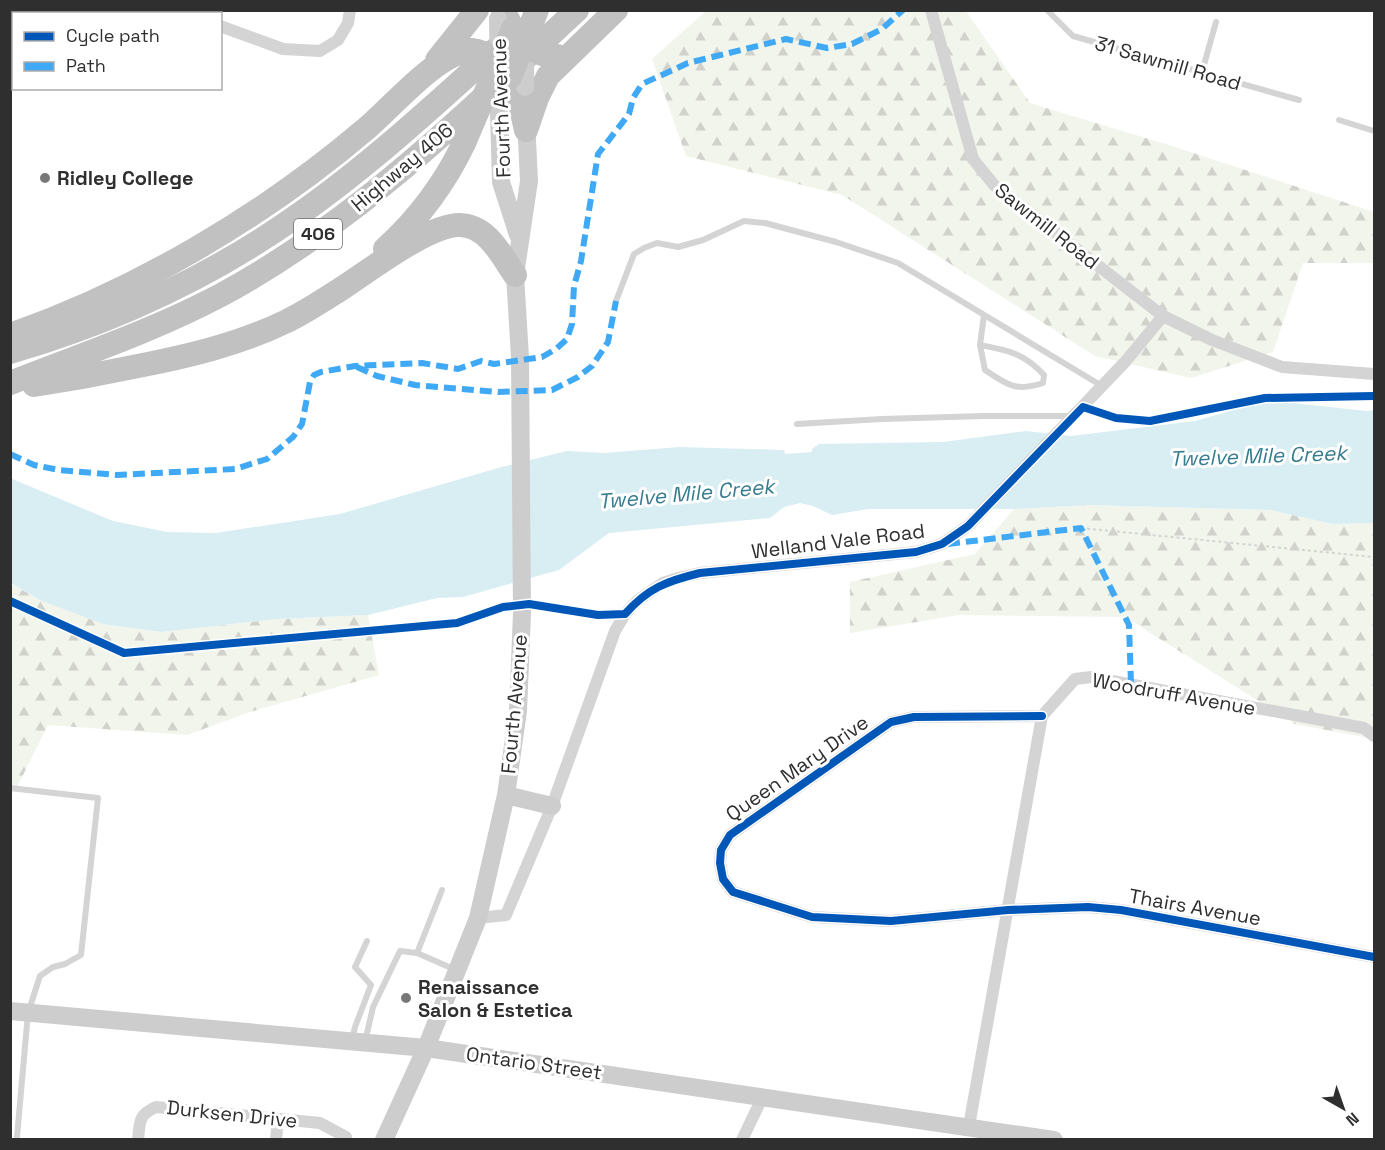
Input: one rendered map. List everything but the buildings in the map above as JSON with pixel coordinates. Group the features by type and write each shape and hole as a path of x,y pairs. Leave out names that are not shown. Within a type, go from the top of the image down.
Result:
{"highway":[{"path":"420,79 464,29 537,10"},
{"name":"Highway 406","path":"10,352 78,330 158,297 265,237 321,199 392,142 537,10"},
{"name":"Highway 406","path":"10,383 139,334 179,316 230,290 298,248 404,168 577,10"},
{"path":"526,130 537,98 548,76 616,10"},
{"path":"507,18 539,53 557,56 578,45"},
{"path":"507,18 513,80 526,130"},
{"path":"10,335 117,291 158,270 220,233 324,162 420,79 454,54 471,50 484,53 513,80"},
{"path":"499,113 502,98 513,80"},
{"path":"336,292 390,244 416,217 452,168 464,143 513,80"},
{"path":"10,388 65,381 190,356 212,349 285,322 418,240 434,231 457,225 478,230 489,238 515,275"}],"main road":[{"name":"Fourth Avenue","path":"507,18 513,80"},
{"name":"Fourth Avenue","path":"499,113 501,182 519,240"},
{"name":"Fourth Avenue","path":"384,1140 426,1048 478,918 506,795 518,711 522,612 520,357 515,275 529,181 526,130"},
{"path":"506,795 552,806"},
{"name":"Ontario Street","path":"20,1012 426,1048 1054,1140"}],"street":[{"name":"Sawmill Road","path":"931,10 973,159 994,185 1163,316"},
{"path":"222,27 283,49 320,51 338,40 348,23 350,13"},
{"name":"Welland Vale Road","path":"478,918 506,915 552,806 615,631 625,614 637,601 663,583 700,573 916,552 942,544 968,526 1103,386 1150,334 1163,316"},
{"path":"1163,316 1212,340 1282,367 1374,374"},
{"name":"Woodruff Avenue","path":"1042,716 1075,679 1091,676 1364,728 1374,736"},
{"path":"969,1126 1042,716"},
{"name":"Queen Mary Drive","path":"1008,910 891,921 812,917 733,892 723,879 720,863 721,850 730,835 891,722 914,717 1042,716"},
{"name":"Thairs Avenue","path":"1008,910 1088,907 1121,910 1374,957"},
{"path":"742,1140 763,1096"},
{"name":"Durksen Drive","path":"138,1140 140,1119 146,1112 156,1107 320,1123 346,1137"},
{"path":"276,1140 278,1119"}],"lane":[{"name":"31 Sawmill Road","path":"1047,10 1073,36 1299,100"},
{"path":"1202,72 1216,22"},
{"path":"1339,120 1374,131"},
{"path":"616,301 634,254 657,243 678,247 703,240 744,220 765,223 836,242 898,263 1103,386"},
{"path":"980,345 1010,350 1044,375 1043,383 1031,387 1007,385 986,370 980,345 984,315"},
{"path":"796,424 882,419 1075,415"},
{"path":"10,788 98,798 81,955 53,967 40,976 20,1012 17,1137"},
{"path":"417,953 442,890"},
{"path":"358,1042 355,1027 371,985 355,967 368,941"},
{"path":"358,1042 400,951 417,953 457,970"}],"path":[{"path":"1075,415 1150,421 1265,399 1374,396"},
{"path":"1081,528 1374,557"}],"green space":[{"path":"706,11 966,11 1030,103 1169,145 1374,212 1374,263 1303,263 1273,352 1191,378 1095,356 842,195 686,156 652,59"},
{"path":"1088,505 1270,510 1333,524 1374,523 1374,739 1295,724 1125,617 959,615 850,633 850,582 975,554 1014,509"},
{"path":"10,583 42,601 103,624 161,632 277,619 368,615 379,675 250,712 187,735 48,725 16,789 10,786"}],"water":[{"name":"Twelve Mile Creek","path":"1274,401 1374,410 1374,523 1333,524 1270,510 1088,505 1014,509 868,509 832,515 800,503 784,507 770,518 609,533 559,570 463,597 437,598 368,615 277,619 161,632 103,624 42,601 11,583 10,478 113,521 167,532 216,533 340,514 498,468 567,451 604,453 680,447 784,450 785,454 812,452 812,449 819,444 943,442 1026,431 1071,436 1195,421"}],"marked path":[{"path":"10,454 34,465 59,470 117,475 235,469 267,459 293,437 302,424 310,382 314,375 321,372 355,366 422,363 458,369 481,361 494,364 542,357 567,339 572,324 574,286 581,261 598,154 629,114 633,98 642,84 688,63 786,39 827,48 852,44 882,29 903,10"},
{"path":"357,367 377,376 415,385 498,392 552,390 578,377 592,366 608,342 616,301"},
{"path":"948,544 1081,528 1129,625 1131,684"}],"cycle path":[{"path":"10,601 124,653 457,623 503,607 529,604 598,615 625,614 633,605 659,587 700,573 916,552 942,544 968,526 1083,407 1116,418 1150,421 1265,398 1374,396"},
{"path":"1042,716 914,717 891,722 730,835 721,850 720,863 723,879 733,892 812,917 891,921 1008,910 1088,907 1121,910 1374,957"}],"place":[{"name":"Ridley College","path":"45,178"},
{"name":"Renaissance Salon & Estetica","path":"406,998"}]}
